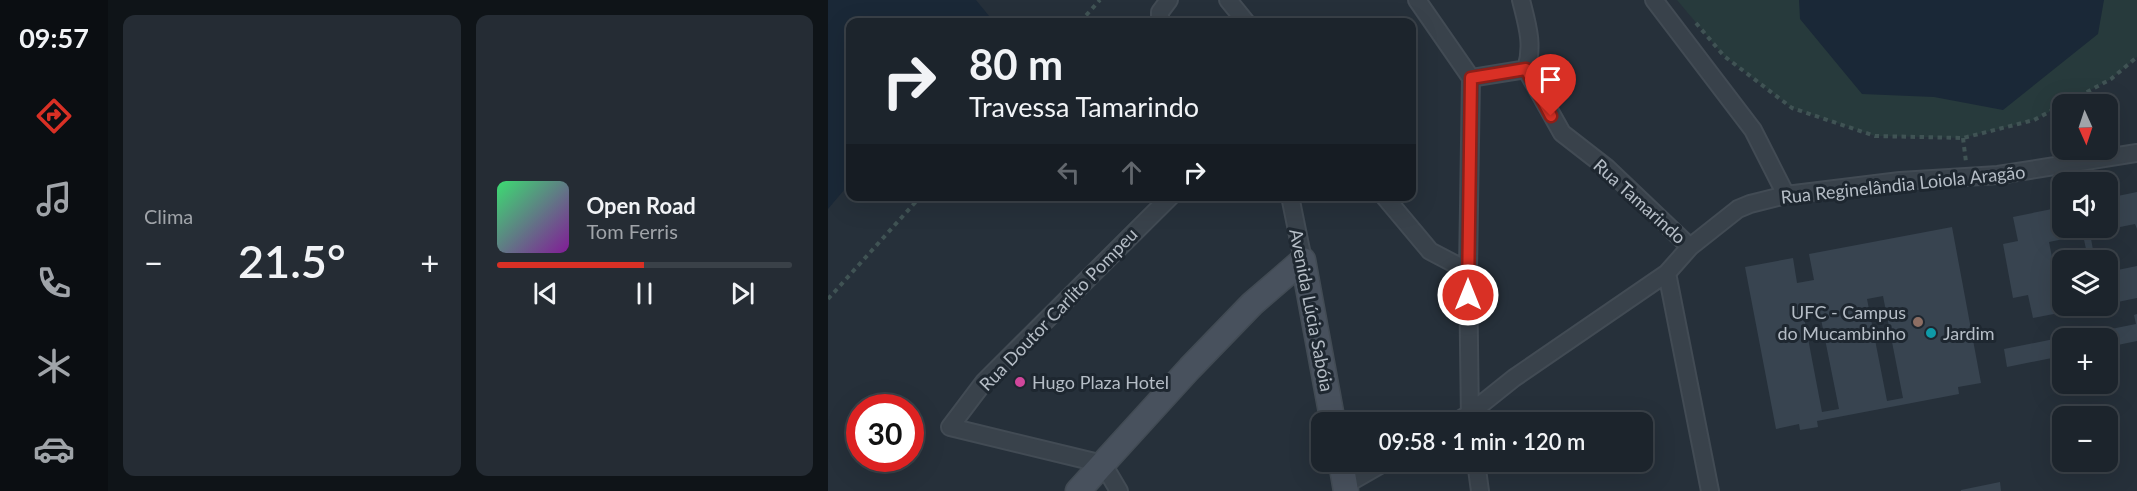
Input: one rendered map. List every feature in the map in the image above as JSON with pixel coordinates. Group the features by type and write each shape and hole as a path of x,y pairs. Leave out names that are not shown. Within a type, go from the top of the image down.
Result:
{"street":[{"path":"1160,18 1160,12 1169,0"},
{"path":"1228,0 1243,18"},
{"path":"1417,0 1471,78 1468,271 1470,412"},
{"path":"1471,78 1526,69 1530,37 1521,0"},
{"path":"1654,0 1753,130 1786,195"},
{"name":"Rua Tamarindo","path":"1526,69 1562,133 1607,168 1690,247"},
{"name":"Rua Reginelândia Loiola Aragão","path":"1478,412 1514,378 1667,273 1690,247 1738,209 1786,195 1900,181 1998,175 2137,153"},
{"name":"Rua Doutor Carlito Pompeu","path":"1103,464 950,427 984,382 1167,201"},
{"name":"Avenida Lúcia Sabóia","path":"1291,201 1331,412"},
{"path":"1388,201 1430,251 1468,271"},
{"path":"1078,491 1252,304 1303,261"},
{"path":"1667,273 1710,491"},
{"path":"1103,464 1119,491"},
{"path":"1344,479 1361,472"},
{"path":"1477,472 1480,491"}],"path":[{"path":"1084,18 1100,0"},
{"path":"1690,16 1724,56 1792,108 1875,136 1963,138 2034,120 2052,111"},
{"path":"2084,94 2111,80 2137,57"},
{"path":"828,299 916,201"}],"shaded area":[{"path":"1677,0 2137,0 2137,57 2111,79 2083,94 2052,94 2052,110 2034,120 1963,138 1875,136 1792,108 1724,56"}],"water":[{"path":"828,0 976,0 991,18 846,18 846,188 828,209"},
{"path":"1799,0 2104,0 2098,34 2003,110 1934,97 1862,94 1800,19"}],"building":[{"path":"2137,192 2137,229 2135,224 2118,227 2118,196"},
{"path":"2052,209 2052,238 2068,238 2049,242 2052,257 2052,314 2033,318 2028,295 2013,298 2003,244 2018,241 2013,217"},
{"name":"Jardim","path":"1952,227 1981,383 1958,387 1959,394 1817,421 1818,427 1800,430 1799,424 1776,429 1745,267 1793,258 1797,283 1814,280 1809,254","holes":["1883,296 1903,398 1887,401 1867,299","1819,309 1839,409 1822,412 1803,312"]},
{"path":"2084,238 2091,238 2093,250 2081,250 2086,249"},
{"path":"2137,266 2137,298 2118,302 2118,270"},
{"path":"2137,314 2137,341 2118,345 2118,328 2116,328 2136,324 2134,315"},
{"path":"2052,339 2052,358 2007,367 2004,349"},
{"path":"2000,482 2001,491 1961,491 1961,490"}],"place":[{"name":"UFC - Campus do Mucambinho","path":"1918,322"},
{"name":"Jardim","path":"1931,333"},
{"name":"Hugo Plaza Hotel","path":"1020,382"}],"route":[{"path":"1468,295 1471,78 1526,69 1551,116"}]}
